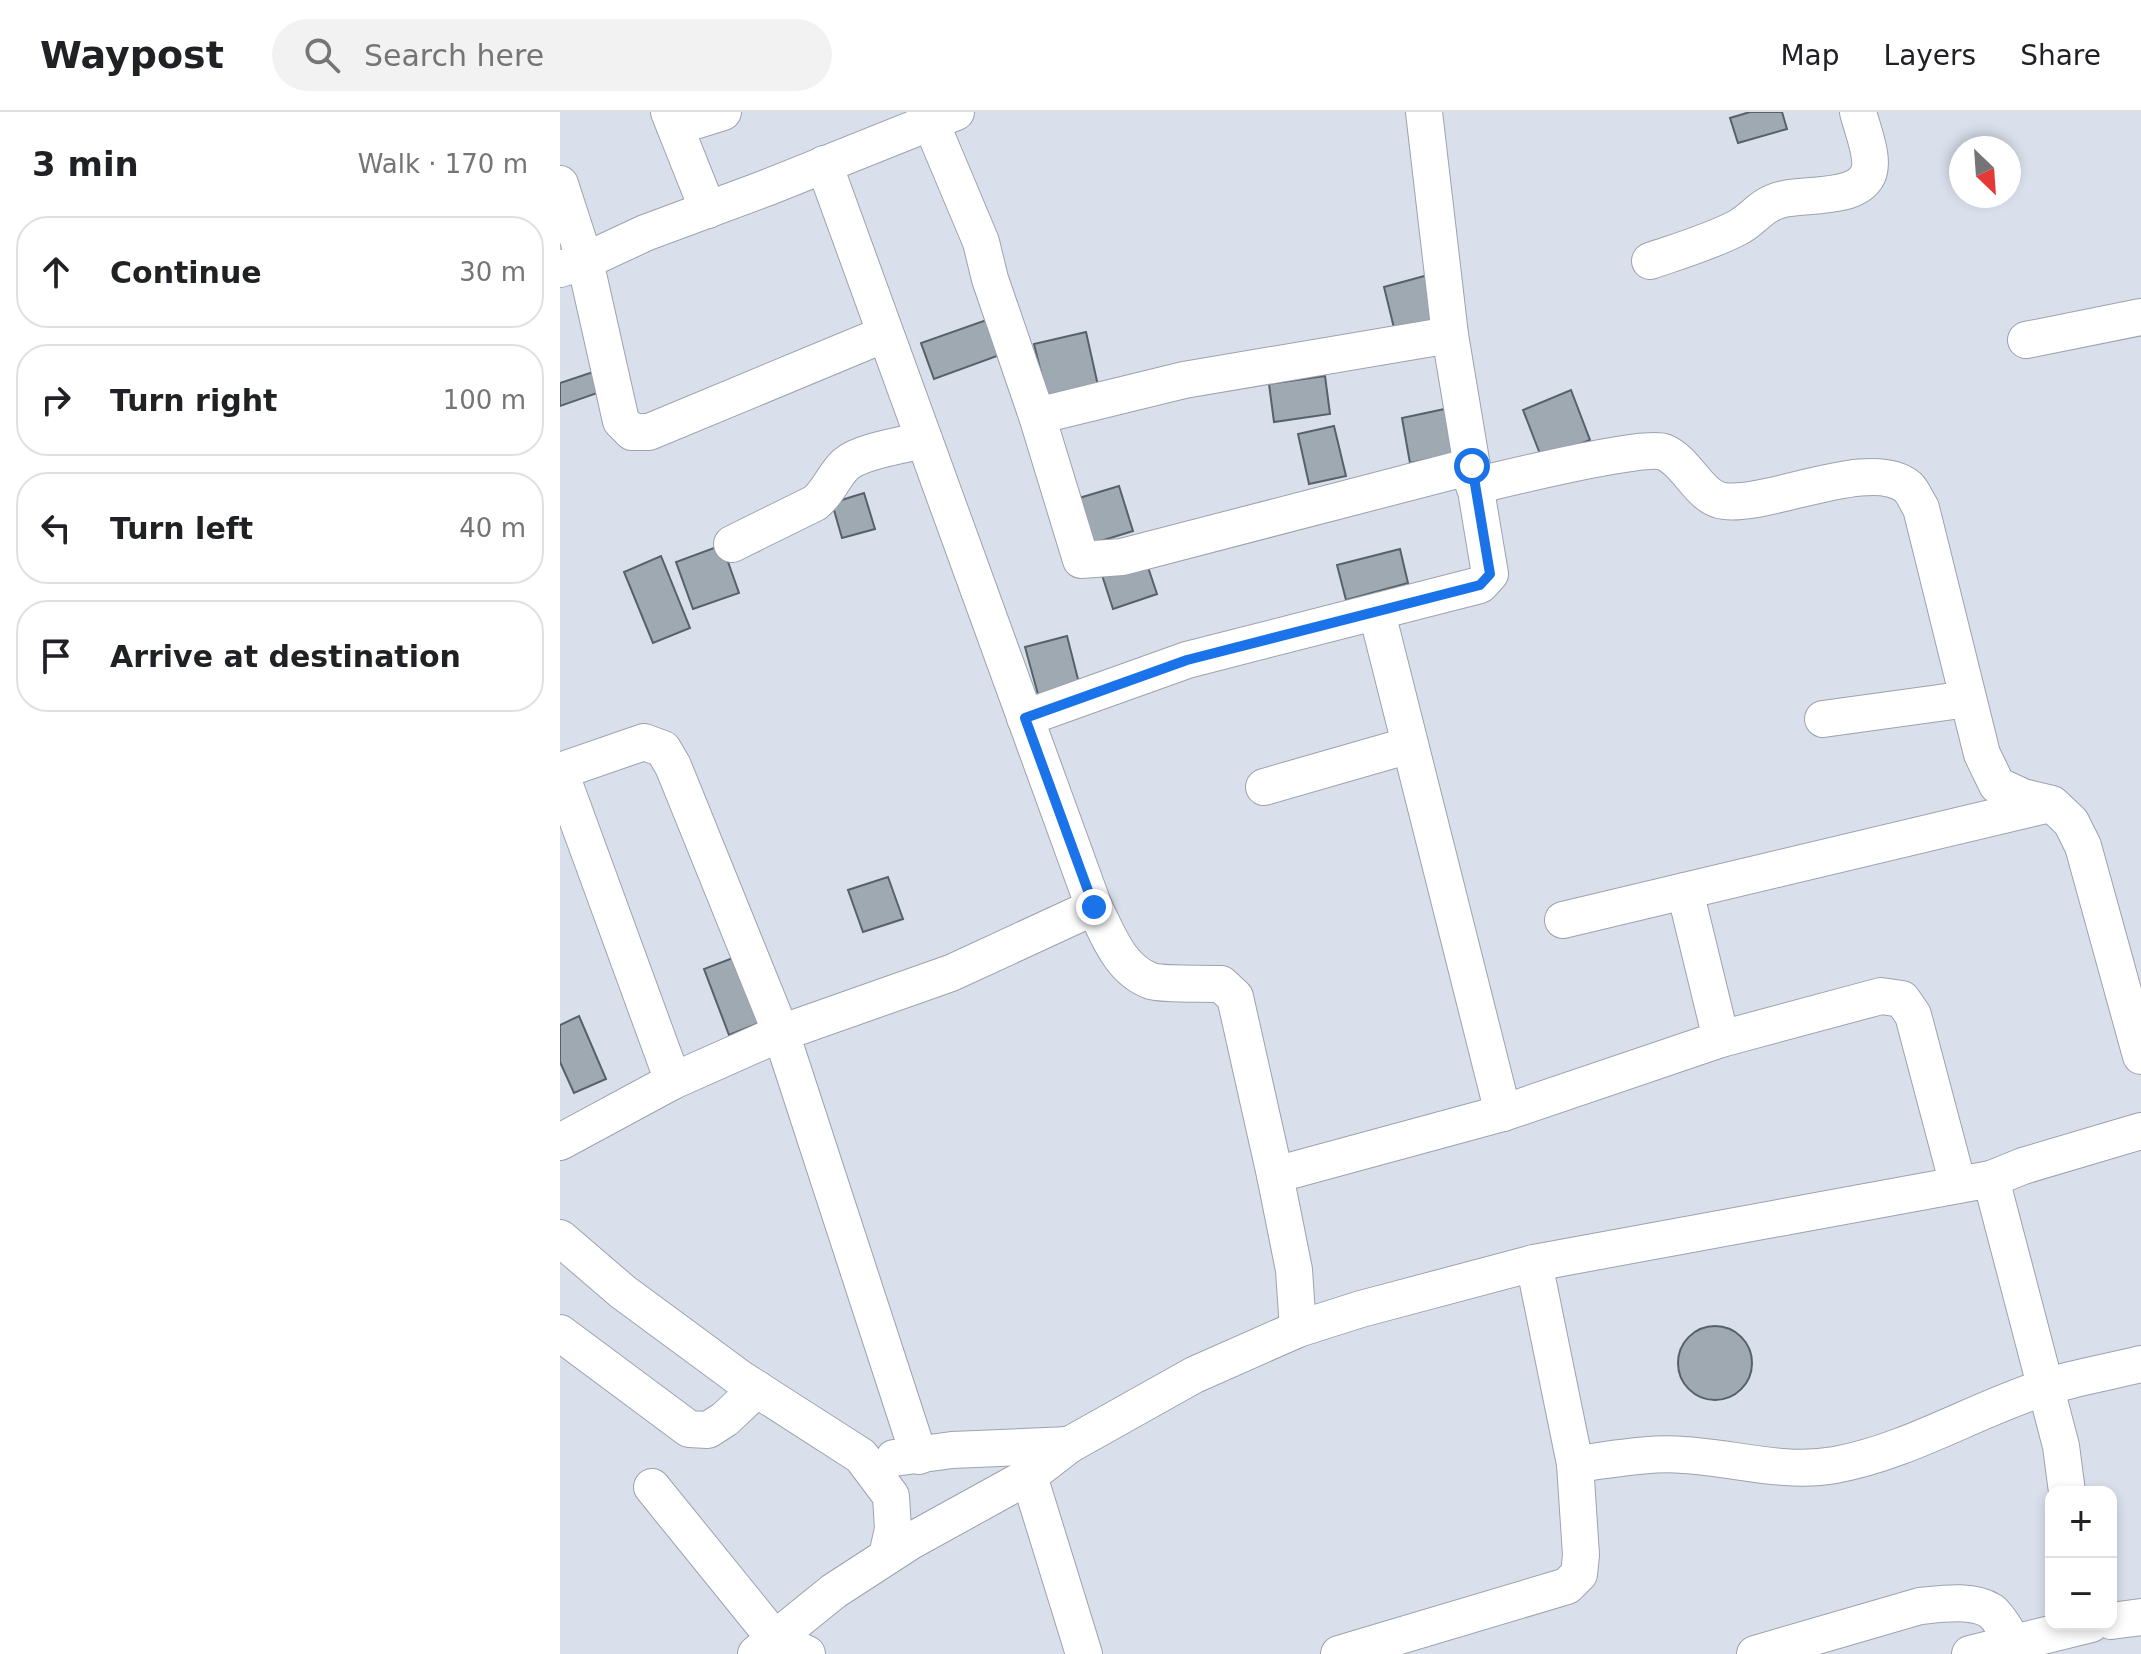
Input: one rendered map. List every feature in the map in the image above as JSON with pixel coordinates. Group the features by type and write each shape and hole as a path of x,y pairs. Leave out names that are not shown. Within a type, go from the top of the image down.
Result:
{"street":[{"path":"708,210 672,119 723,112"},
{"path":"1025,718 1187,660 1480,585 1490,574 1450,335 1424,112"},
{"path":"1650,261 1742,226 1759,209 1782,199 1850,191 1867,178 1871,163 1858,112"},
{"path":"573,265 645,233 944,117 990,279 1037,416 1081,560 1122,557 1473,476 1660,450 1679,460 1703,490 1722,501 1745,500 1860,478 1891,479 1909,488 1921,508 1982,754 1997,785 2023,797 2052,804 2071,822 2083,846 2141,1056"},
{"path":"824,164 1094,907 1129,969 1153,982 1221,984 1235,997 1294,1270 1298,1329"},
{"path":"560,184 573,265 621,421 632,432 649,432 885,334"},
{"path":"2026,340 2141,317"},
{"path":"1037,416 1184,380 1450,335"},
{"path":"732,544 815,503 825,495 839,471 849,461 924,440"},
{"path":"1377,613 1503,1113"},
{"path":"1823,719 1968,699"},
{"path":"673,1081 573,845 560,772 644,742 663,749 673,766 781,1033 919,1456"},
{"path":"1264,787 1410,745"},
{"path":"1563,920 2052,804"},
{"path":"1685,891 1721,1039"},
{"path":"560,1142 673,1081 781,1033 951,973 1094,907"},
{"path":"1275,1175 1503,1113 1721,1039 1881,996 1902,999 1913,1015 2046,1387 2061,1446 2066,1486"},
{"path":"652,1487 779,1649 834,1591 887,1556 1029,1476 1069,1445 1194,1375 1298,1329 1534,1263 1974,1182 2141,1131"},
{"path":"560,1238 623,1292 757,1389 861,1456 891,1496 893,1529 887,1556"},
{"path":"1339,1654 1567,1586 1579,1574 1581,1555 1575,1464 1534,1263"},
{"path":"560,1333 689,1429 708,1430 725,1419 757,1389"},
{"path":"1575,1464 1646,1455 1683,1454 1796,1469 1834,1465 1914,1442 2046,1387 2141,1364"},
{"path":"861,1456 894,1458 952,1450 1069,1445"},
{"path":"1029,1476 1084,1654"},
{"path":"1755,1654 1920,1606 1948,1603 1970,1605 1991,1612 2014,1643"},
{"path":"2117,1620 2141,1617"},
{"path":"1970,1654 2062,1630"},
{"path":"2084,1630 2086,1654"}],"building":[{"path":"1750,112 1782,112 1787,129 1738,143 1730,118"},
{"path":"1428,275 1440,321 1395,332 1384,287"},
{"path":"995,317 1008,352 934,379 921,343"},
{"path":"1086,332 1099,390 1048,401 1034,344"},
{"path":"599,370 606,390 560,406 560,383"},
{"path":"1325,376 1330,414 1274,422 1269,384"},
{"path":"1571,390 1590,440 1542,459 1523,410"},
{"path":"1454,407 1463,452 1410,463 1402,418"},
{"path":"1334,426 1346,476 1309,484 1298,434"},
{"path":"1119,486 1133,531 1091,544 1076,499"},
{"path":"864,493 875,529 842,538 832,503"},
{"path":"722,545 739,593 693,609 676,562"},
{"path":"1400,549 1408,583 1346,600 1337,565"},
{"path":"661,556 690,628 653,643 624,572"},
{"path":"1145,558 1157,594 1113,609 1101,572"},
{"path":"1067,636 1080,687 1039,698 1025,647"},
{"path":"888,877 903,919 863,932 848,890"},
{"path":"743,954 767,1020 729,1035 704,969"},
{"path":"579,1016 606,1079 574,1093 560,1062 560,1025"},
{"path":"1708,1326 1722,1326 1736,1332 1746,1342 1752,1363 1750,1377 1736,1394 1722,1400 1708,1400 1694,1394 1684,1384 1678,1370 1678,1356 1684,1342 1694,1332"}],"route":[{"path":"1094,907 1025,718 1187,660 1480,585 1490,574 1472,466"}]}
